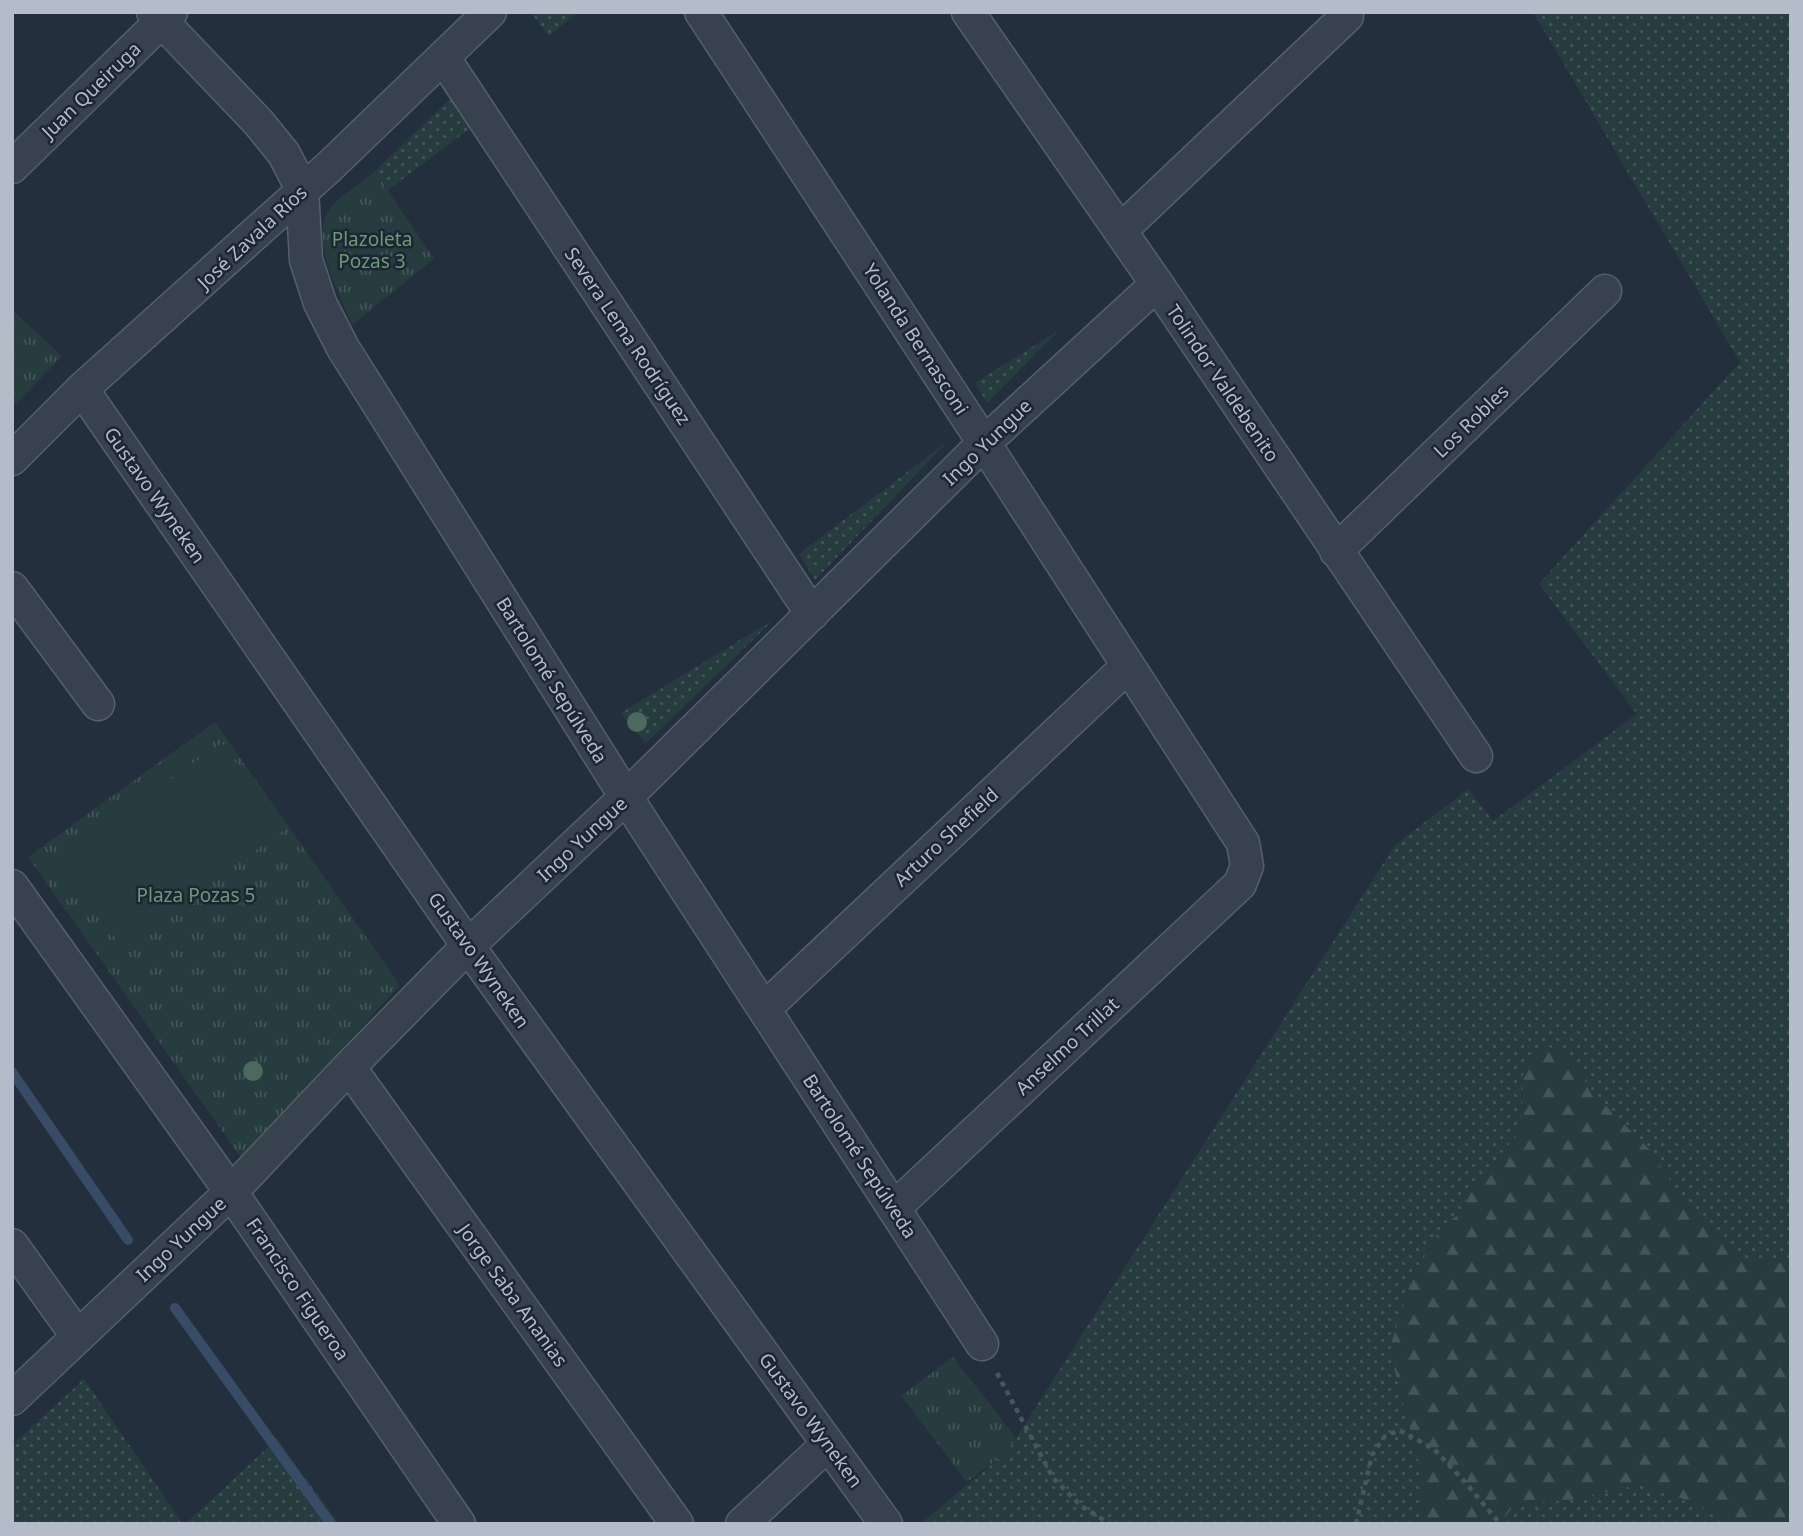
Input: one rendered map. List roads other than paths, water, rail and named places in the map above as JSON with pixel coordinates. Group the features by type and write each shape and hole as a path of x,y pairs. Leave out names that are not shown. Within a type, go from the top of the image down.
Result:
{"street":[{"name":"José Zavala Ríos","path":"12,459 82,389 249,242 490,12"},
{"name":"Yolanda Bernasconi","path":"701,12 1243,844 1247,866 1240,884"},
{"name":"Tolindor Valdebenito","path":"968,12 1157,284 1476,756"},
{"name":"Juan Queiruga","path":"12,167 162,15"},
{"name":"Bartolomé Sepúlveda","path":"162,15 284,154 302,189 306,261 320,303 343,348 626,797 982,1344"},
{"path":"1120,231 1347,16"},
{"name":"Severa Lema Rodríguez","path":"443,57 812,614"},
{"name":"Ingo Yungue","path":"12,1399 231,1192 468,946 626,797 984,443 1157,284"},
{"name":"Los Robles","path":"1336,551 1605,291"},
{"name":"Gustavo Wyneken","path":"82,389 468,946 886,1524"},
{"path":"12,588 98,704"},
{"name":"Arturo Shefield","path":"764,1009 1128,666"},
{"name":"Anselmo Trillat","path":"894,1208 1240,884"},
{"name":"Francisco Figueroa","path":"12,886 231,1192 459,1524"},
{"name":"Jorge Saba Ananias","path":"349,1067 677,1524"},
{"path":"12,1245 78,1336"},
{"path":"741,1524 828,1444"}],"waterway":[{"path":"12,1072 128,1240"},
{"path":"175,1308 331,1524"}],"park label":[{"name":"Plazoleta Pozas 3","path":"372,250"},
{"name":"Plaza Pozas 5","path":"196,895"}]}
